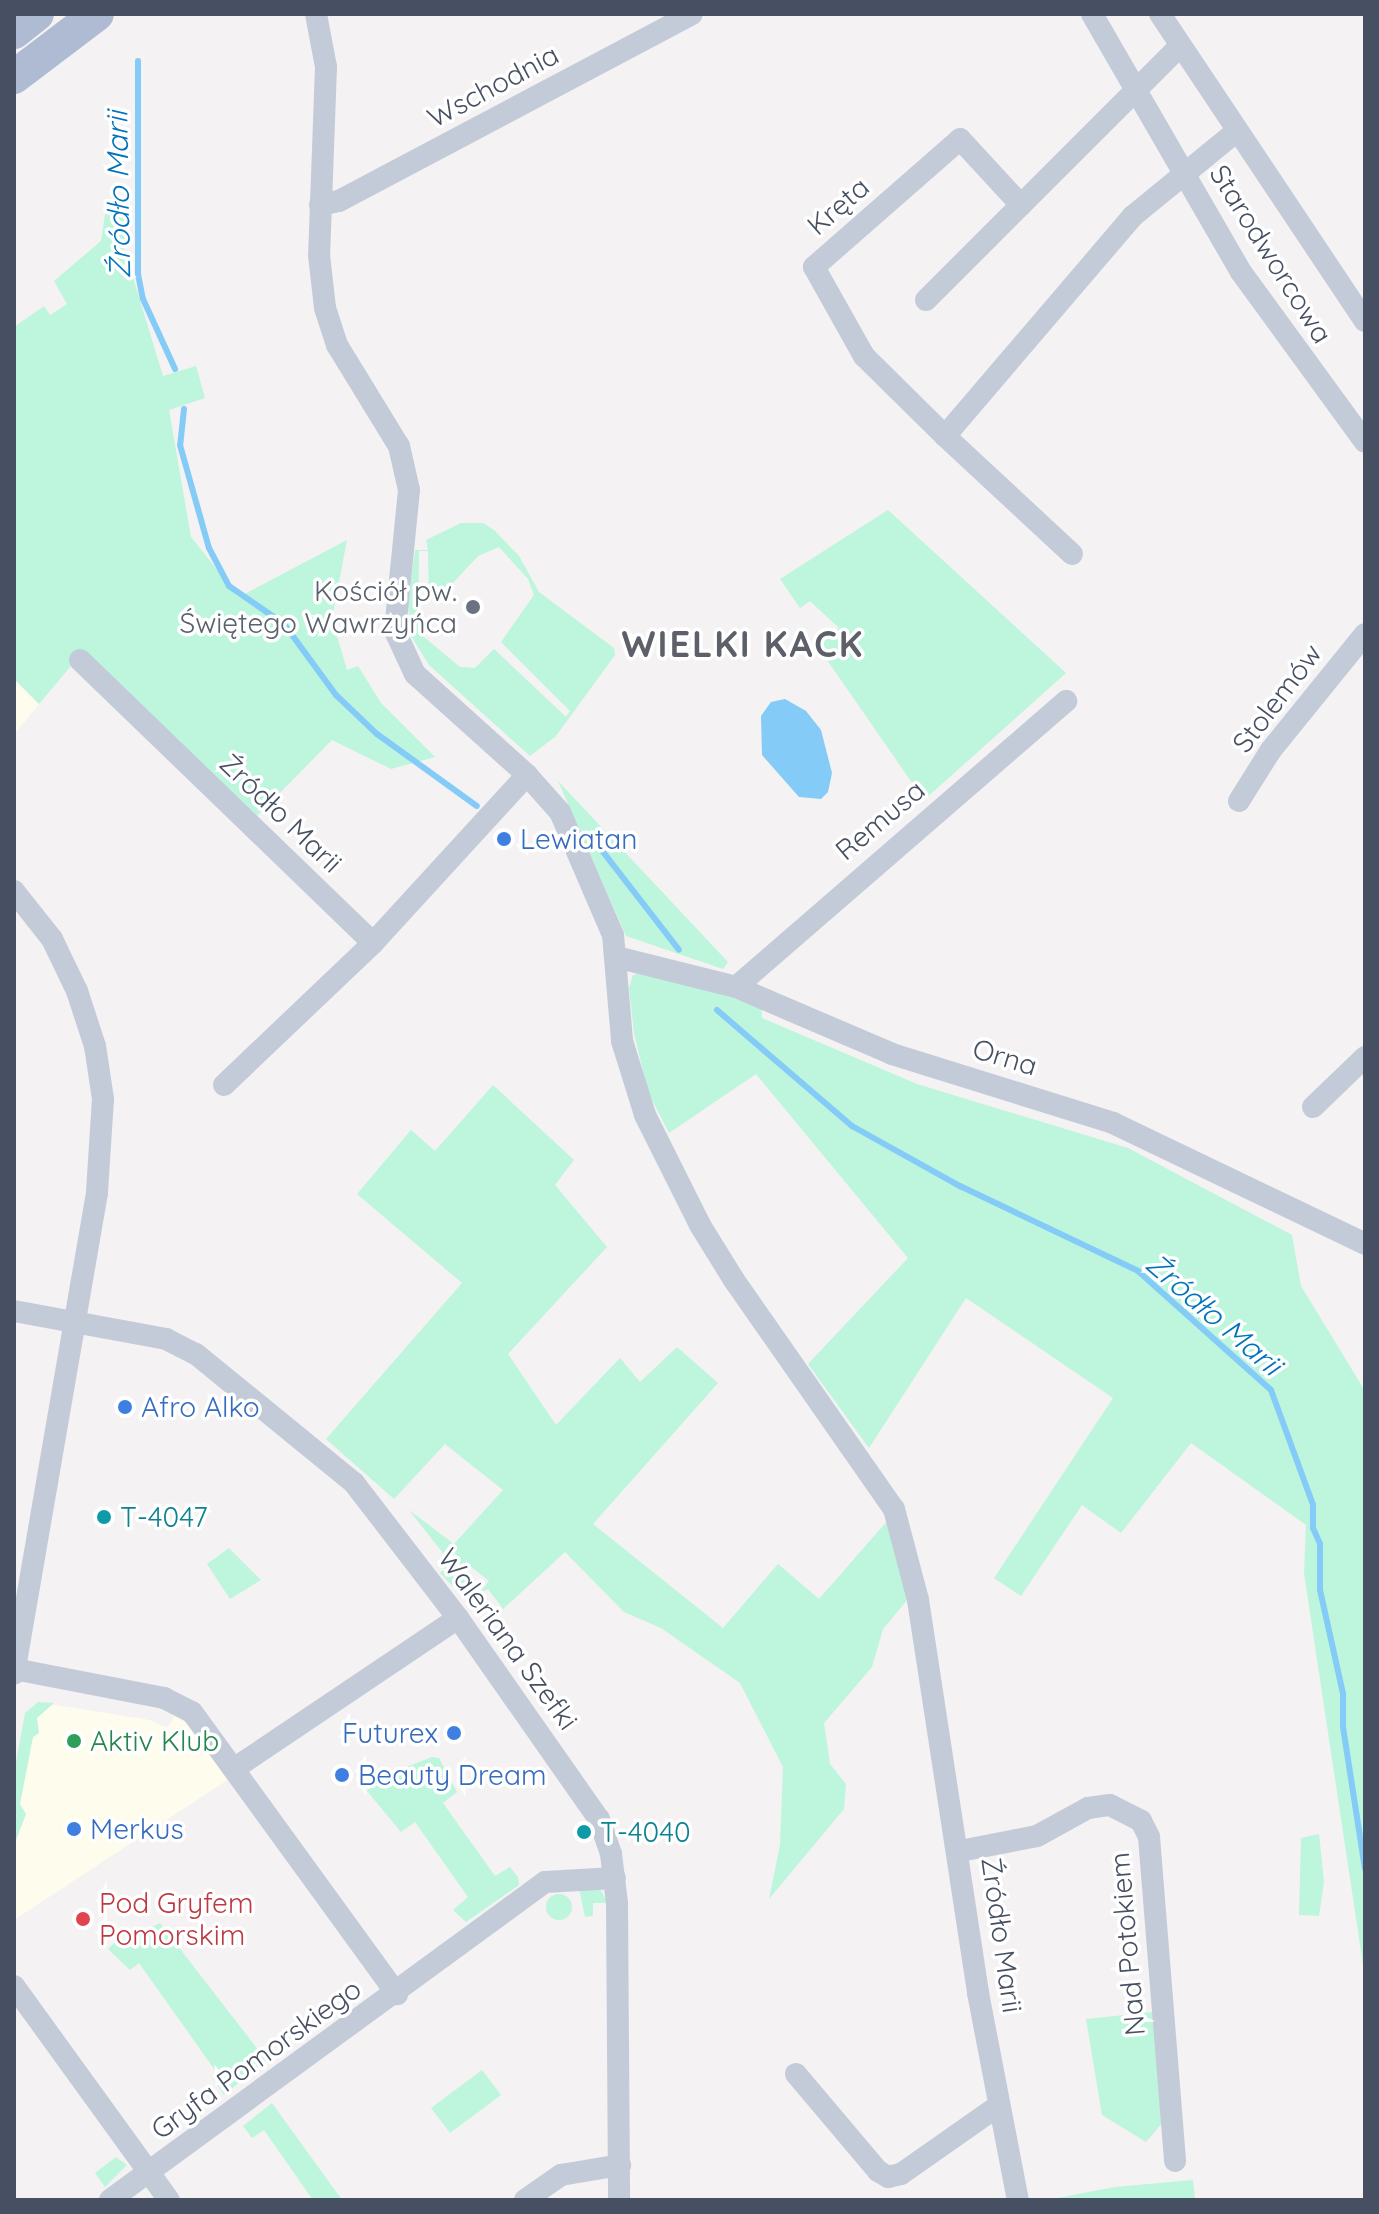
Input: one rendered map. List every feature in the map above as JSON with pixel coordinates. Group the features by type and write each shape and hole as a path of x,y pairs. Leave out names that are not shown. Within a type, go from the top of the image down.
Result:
{"main road":[{"path":"14,32 37,14"},
{"path":"14,77 97,14"}],"street":[{"name":"Źródło Marii","path":"316,14 326,67 320,205 321,288 330,328 399,446 406,469 407,523 394,612 401,649 415,674 527,775 569,829 613,935 629,1072 675,1176 734,1280 894,1509 918,1600 998,2106 1018,2200"},
{"name":"Wschodnia","path":"320,205 339,201 692,14"},
{"name":"Starodworcowa","path":"1092,14 1241,272 1365,442"},
{"name":"Starodworcowa","path":"1160,14 1365,321"},
{"path":"926,300 1180,46"},
{"path":"945,436 1133,216 1237,131"},
{"name":"Kręta","path":"1021,205 960,139 814,267 864,356 1072,554"},
{"name":"Stolemów","path":"1239,801 1278,740 1365,634"},
{"name":"Źródło Marii","path":"80,660 373,943"},
{"name":"Remusa","path":"736,987 1066,701"},
{"path":"224,1085 373,943 527,775"},
{"name":"Gryfa Pomorskiego","path":"14,891 52,939 77,991 95,1046 103,1099 101,1162 14,1671 179,1704 203,1724 397,1994"},
{"name":"Orna","path":"616,957 736,987 892,1054 1161,1142 1365,1244"},
{"path":"1313,1107 1365,1057"},
{"path":"14,1311 74,1324"},
{"name":"Waleriana Szefki","path":"74,1324 166,1339 196,1354 354,1483 458,1618 599,1819 615,1878 619,2200"},
{"path":"235,1768 458,1618"},
{"name":"Nad Potokiem","path":"960,1851 1026,1839 1088,1808 1110,1805 1141,1821 1149,1837 1175,2161"},
{"name":"Gryfa Pomorskiego","path":"110,2200 397,1994 545,1882 615,1878"},
{"name":"Gryfa Pomorskiego","path":"14,1986 169,2200"},
{"path":"796,2074 878,2171 888,2177 901,2174 998,2106"},
{"path":"525,2200 561,2175 620,2165"}],"shaded area":[{"path":"14,679 39,704 14,735"},
{"path":"38,1702 150,1720 167,1728 175,1716 186,1723 229,1779 14,1920 15,1767 25,1713"}],"green space":[{"path":"127,208 124,248 163,376 196,366 205,398 169,410 191,537 239,597 347,540 332,619 347,670 358,666 381,703 435,757 391,769 332,740 257,816 81,654 39,704 14,679 14,327 44,306 50,315 67,304 54,281 101,241 105,214"},
{"path":"888,510 1066,673 924,800 816,644 839,628 810,601 800,608 780,579"},
{"path":"461,523 483,523 519,556 539,592 614,648 615,655 556,736 530,756 429,665 411,636 408,605 415,550 428,550 426,540","holes":["499,547 528,579 534,595 501,642 570,711 566,717 494,649 475,668 460,667 418,632 419,551 428,551 429,597 436,601 478,556"]},
{"path":"558,781 728,962 723,969 626,936"},
{"path":"649,971 761,1007 762,1018 917,1084 1128,1148 1292,1235 1301,1286 1365,1391 1365,1978 1304,1573 1306,1525 1191,1443 1121,1533 1082,1505 1021,1596 994,1578 1113,1398 966,1298 869,1448 808,1364 908,1258 756,1074 669,1133 648,1092 634,1033 629,988 633,975"},
{"path":"493,1085 574,1160 555,1185 607,1247 508,1354 556,1425 620,1358 640,1382 677,1347 718,1383 593,1524 723,1628 778,1564 819,1599 888,1520 908,1599 883,1629 872,1667 824,1723 830,1764 846,1784 844,1809 769,1899 780,1845 783,1767 740,1683 661,1628 624,1612 565,1552 503,1609 488,1589 476,1595 476,1588 481,1591 489,1581 470,1566 462,1577 471,1584 463,1594 457,1591 440,1573 450,1562 409,1510 454,1544 503,1490 445,1444 394,1499 326,1439 462,1283 357,1194 411,1130 435,1151"},
{"path":"229,1548 261,1580 230,1599 207,1564"},
{"path":"38,1702 54,1703 37,1718 39,1733 33,1737 20,1804 26,1814 16,1840 15,1767 25,1713"},
{"path":"432,1757 439,1758 457,1792 443,1803 495,1876 510,1867 518,1877 519,1885 466,1922 453,1910 468,1897 415,1822 401,1832 367,1791 376,1779"},
{"path":"1319,1834 1324,1882 1319,1916 1299,1915 1301,1838"},
{"path":"579,1888 600,1889 608,1903 593,1903 593,1916 585,1917"},
{"path":"559,1894 568,1898 572,1907 568,1916 559,1920 550,1916 546,1907 550,1898"},
{"path":"160,1923 266,2060 224,2095 213,2078 217,2073 139,1963 130,1970 108,1949 119,1938 125,1940"},
{"path":"1153,2012 1163,2122 1146,2142 1102,2115 1086,2019"},
{"path":"482,2070 501,2095 450,2133 431,2108"},
{"path":"272,2103 342,2200 313,2200 264,2130 252,2138 243,2126"},
{"path":"116,2157 127,2165 105,2187 95,2173"},
{"path":"1193,2180 1195,2200 1047,2200 1115,2187"}],"water":[{"path":"785,699 806,711 821,730 832,773 828,792 821,799 799,797 762,755 761,716 771,702"}],"waterway":[{"name":"Źródło Marii","path":"138,61 138,274 143,299 175,369"},
{"name":"Źródło Marii","path":"184,409 180,445 209,548 229,586 284,624 336,695 377,734 477,806"},
{"name":"Źródło Marii","path":"593,839 679,950"},
{"name":"Źródło Marii","path":"717,1010 852,1126 960,1186 1138,1271 1271,1390 1313,1505 1313,1528 1320,1544 1320,1590 1343,1694 1343,1727 1365,1869"}],"place":[{"name":"Kościół pw. Świętego Wawrzyńca","path":"473,607"},
{"name":"Lewiatan","path":"504,839"},
{"name":"Afro Alko","path":"125,1407"},
{"name":"T-4047","path":"104,1517"},
{"name":"Futurex","path":"454,1733"},
{"name":"Aktiv Klub","path":"74,1741"},
{"name":"Beauty Dream","path":"342,1775"},
{"name":"Merkus","path":"74,1829"},
{"name":"T-4040","path":"584,1832"},
{"name":"Pod Gryfem Pomorskim","path":"83,1919"}],"district":[{"name":"WIELKI KACK","path":"743,644"}]}
